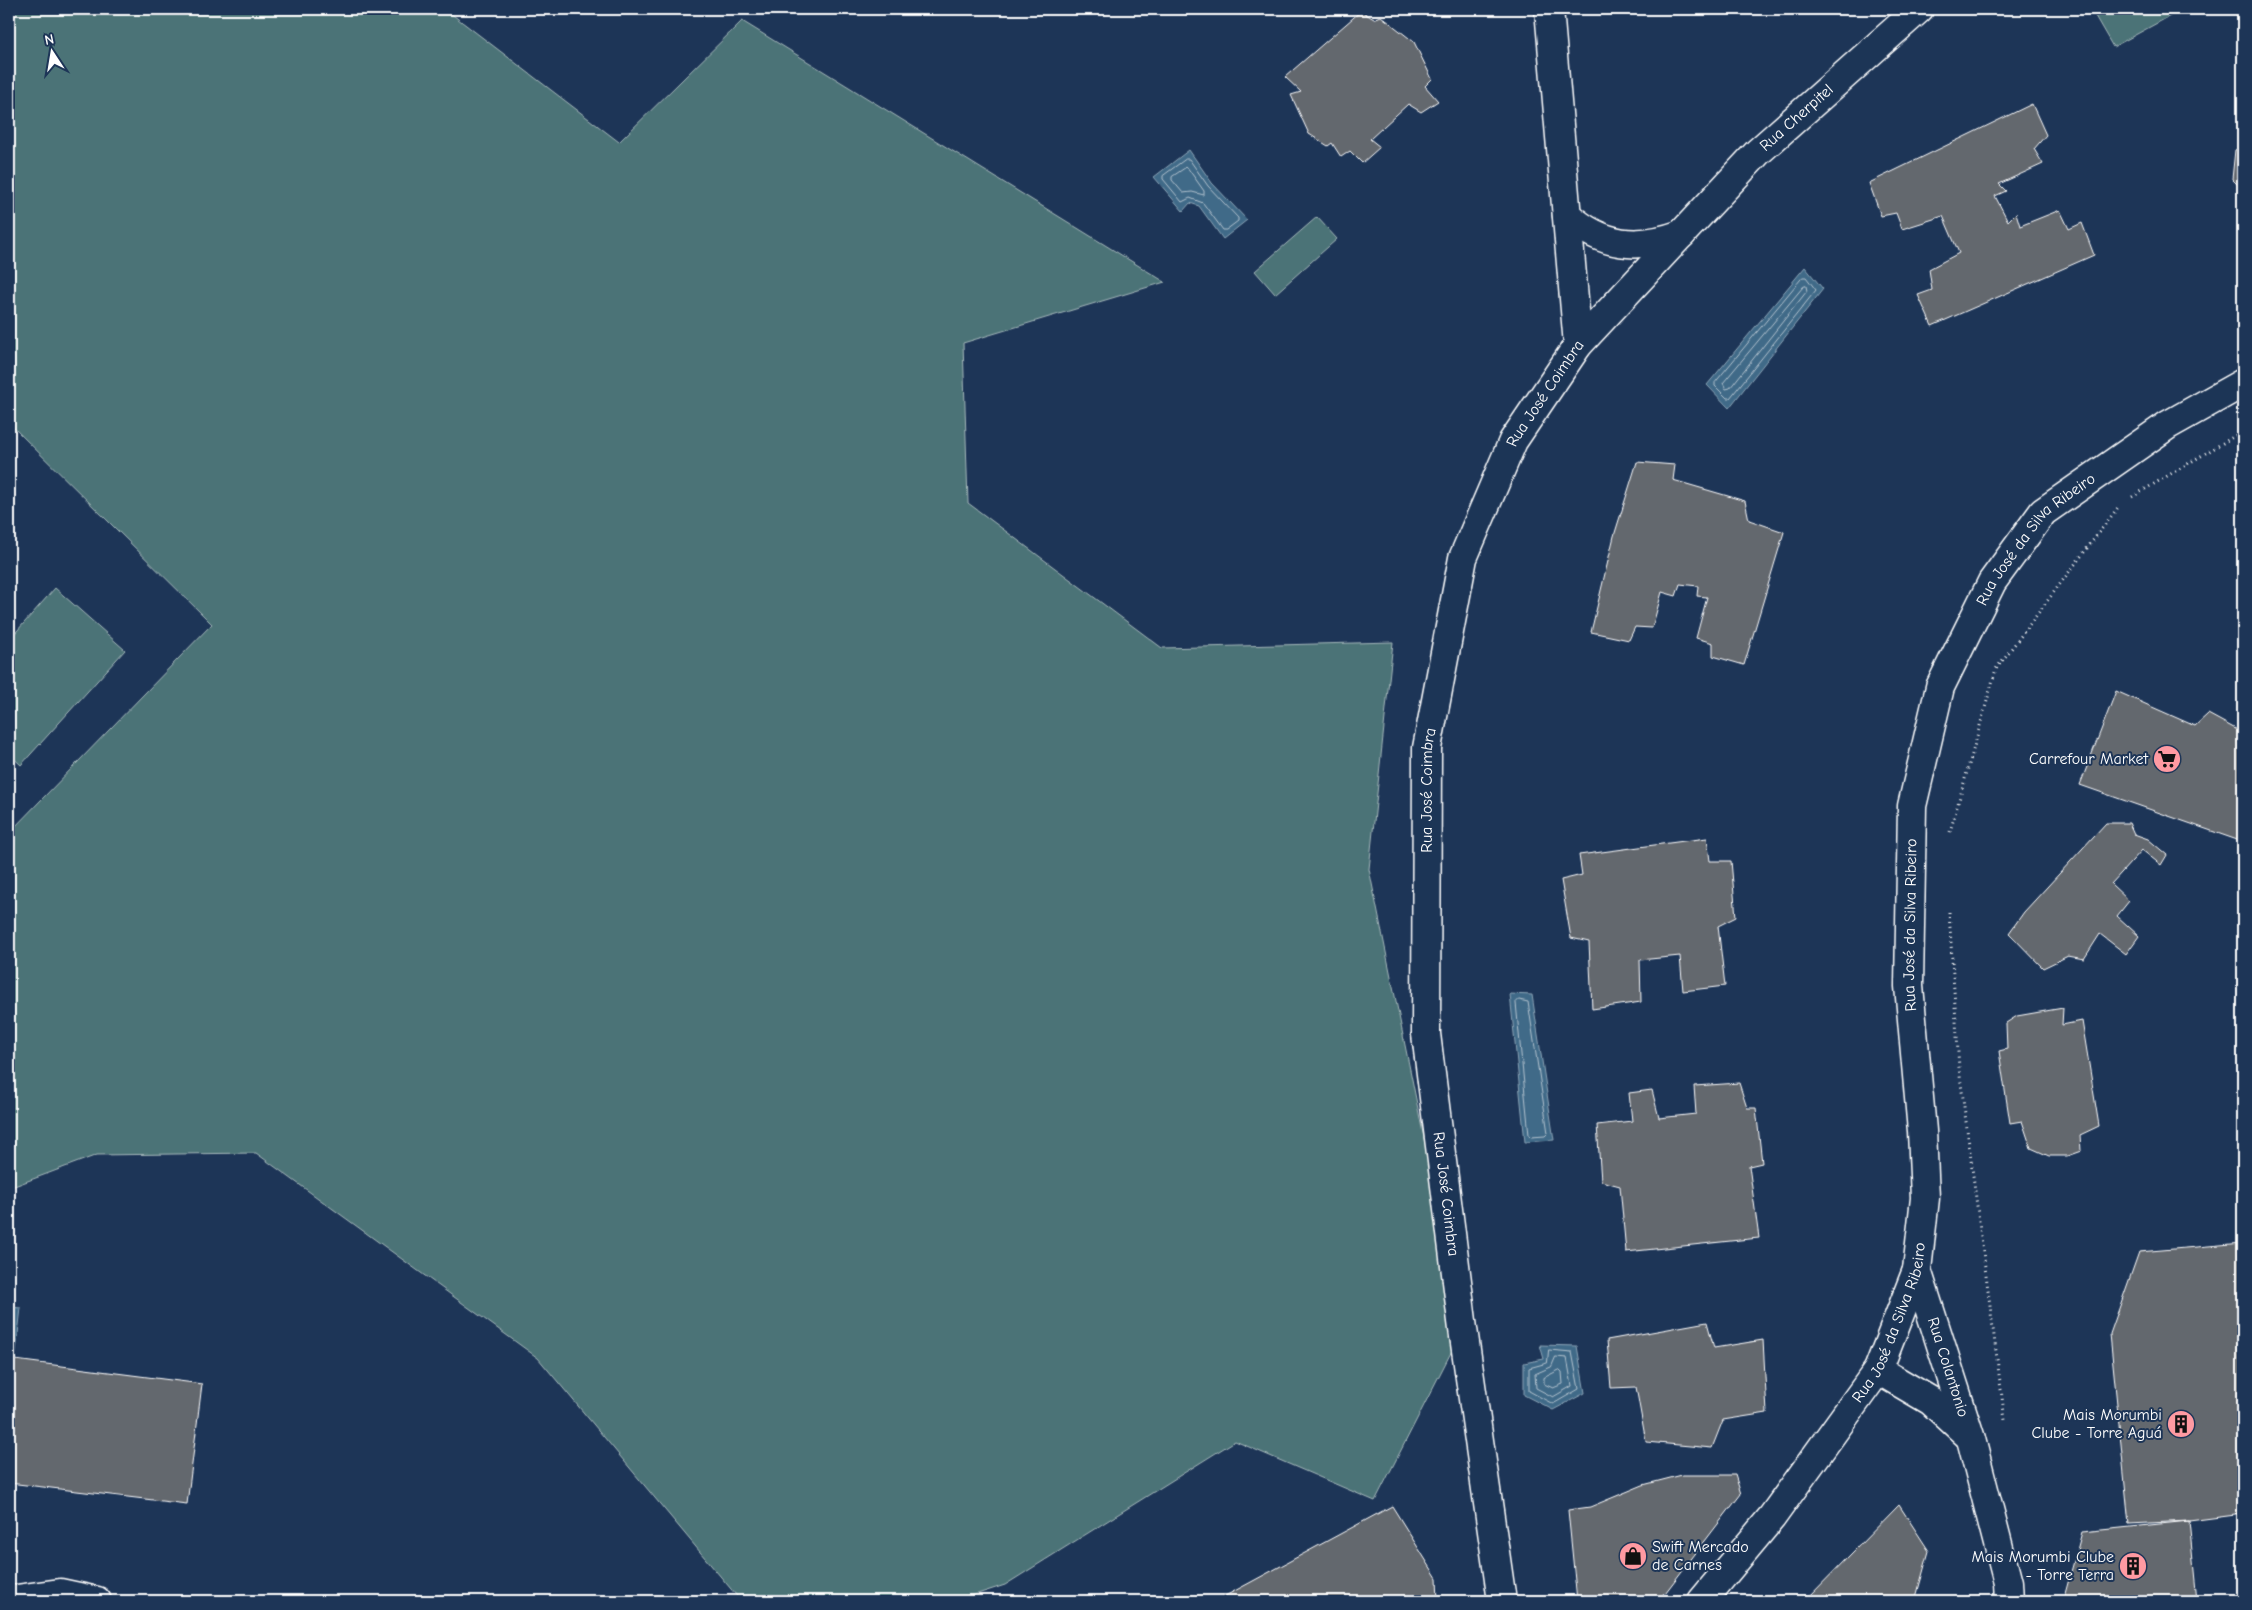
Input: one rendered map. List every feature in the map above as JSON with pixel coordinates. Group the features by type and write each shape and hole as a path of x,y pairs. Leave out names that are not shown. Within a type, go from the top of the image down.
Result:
{"street":[{"name":"Rua José Coimbra","path":"1502,1601 1463,1329 1426,1034 1427,748 1462,558 1513,441 1578,345 1549,9"},
{"name":"Rua Cherpitel","path":"1578,345 1758,152 1919,9"},
{"name":"Rua Cherpitel","path":"1567,215 1580,227 1612,241 1636,245 1660,242 1682,234"},
{"name":"Rua José da Silva Ribeiro","path":"1702,1601 1772,1517 1878,1370 1917,1270 1925,1198 1922,1131 1909,986 1912,806 1940,687 1992,582 2044,512 2168,425 2243,383"},
{"name":"Rua Colantonio","path":"1917,1270 1970,1437 2008,1583 2009,1601"},
{"name":"Rua Colantonio","path":"1878,1370 1931,1401 1970,1437"},
{"path":"9,1600 60,1593 96,1601"}],"path":[{"path":"2128,500 2243,431"},
{"path":"1947,841 1996,669 2120,504"},
{"path":"1948,910 1959,1068 1992,1328"}],"green space":[{"path":"9,9 445,9 619,142 742,21 1165,282 963,343 968,503 1162,648 1393,642 1369,869 1463,1329 1375,1501 1235,1441 1005,1585 956,1601 741,1601 538,1358 256,1153 97,1155 9,1188 9,833 212,624 9,423"},
{"path":"2091,9 2183,9 2113,47"},
{"path":"1317,217 1337,239 1275,294 1255,271"},
{"path":"55,588 125,650 21,765 9,754 9,640"}],"water":[{"path":"1189,150 1212,183 1247,220 1223,239 1199,206 1190,203 1183,211 1154,177"},
{"path":"1805,267 1823,289 1729,408 1707,385"},
{"path":"1510,994 1532,995 1554,1140 1525,1142"},
{"path":"9,1307 21,1308 15,1360 9,1360"},
{"path":"1540,1345 1577,1346 1585,1393 1553,1410 1524,1395 1524,1363 1544,1359"}],"building":[{"path":"1361,11 1374,19 1381,16 1414,42 1432,79 1425,86 1438,101 1421,112 1408,104 1370,139 1380,147 1362,163 1350,151 1341,157 1332,143 1328,146 1309,134 1291,95 1301,92 1285,77"},
{"path":"2032,104 2046,135 2034,149 2043,164 1999,184 2006,191 1995,196 2008,221 2016,213 2020,226 2060,210 2069,229 2082,223 2094,255 1932,326 1918,295 1932,290 1929,269 1959,253 1943,216 1902,229 1896,213 1881,216 1869,183"},
{"path":"2243,147 2243,190 2232,179 2235,150"},
{"path":"1637,462 1675,465 1673,480 1745,501 1749,520 1784,532 1744,665 1713,656 1713,643 1696,638 1707,597 1697,596 1698,586 1680,584 1676,596 1662,592 1652,628 1635,627 1629,640 1591,632 1614,536"},
{"name":"Carrefour Market","path":"2116,691 2195,726 2208,714 2243,733 2243,842 2080,785"},
{"path":"2106,823 2129,823 2134,834 2148,839 2167,855 2161,865 2142,850 2111,884 2129,901 2117,916 2139,936 2126,954 2100,934 2084,959 2068,956 2043,968 2009,933 2024,912"},
{"path":"1707,838 1710,861 1731,861 1736,917 1718,926 1725,986 1683,991 1680,956 1640,960 1641,1002 1592,1009 1589,942 1571,938 1561,880 1582,875 1579,855"},
{"path":"2063,1008 2062,1025 2082,1021 2099,1126 2080,1135 2081,1151 2067,1156 2049,1156 2031,1148 2022,1121 2010,1123 1999,1051 2007,1049 2006,1023 2017,1016"},
{"path":"1739,1083 1747,1108 1756,1108 1762,1163 1749,1166 1759,1238 1626,1252 1620,1186 1601,1181 1597,1125 1632,1121 1629,1093 1652,1090 1659,1118 1696,1114 1694,1086"},
{"name":"Mais Morumbi Clube - Torre Aguá","path":"2243,1243 2243,1514 2189,1521 2129,1524 2110,1334 2139,1252"},
{"path":"1707,1322 1714,1348 1763,1340 1767,1413 1723,1420 1712,1448 1646,1442 1636,1387 1611,1388 1607,1340"},
{"path":"15,1360 202,1384 187,1504 9,1483 9,1391"},
{"name":"Swift Mercado de Carnes","path":"1682,1475 1735,1475 1741,1494 1659,1601 1577,1601 1568,1510 1590,1507 1643,1485"},
{"path":"1899,1505 1929,1551 1915,1601 1805,1601"},
{"path":"1392,1506 1437,1578 1438,1601 1216,1601"},
{"name":"Mais Morumbi Clube - Torre Terra","path":"2189,1521 2197,1601 2063,1601 2082,1532"}],"place":[{"name":"Carrefour Market","path":"2167,759"},
{"name":"Mais Morumbi Clube - Torre Aguá","path":"2181,1424"},
{"name":"Swift Mercado de Carnes","path":"1633,1556"},
{"name":"Mais Morumbi Clube - Torre Terra","path":"2133,1566"}]}
